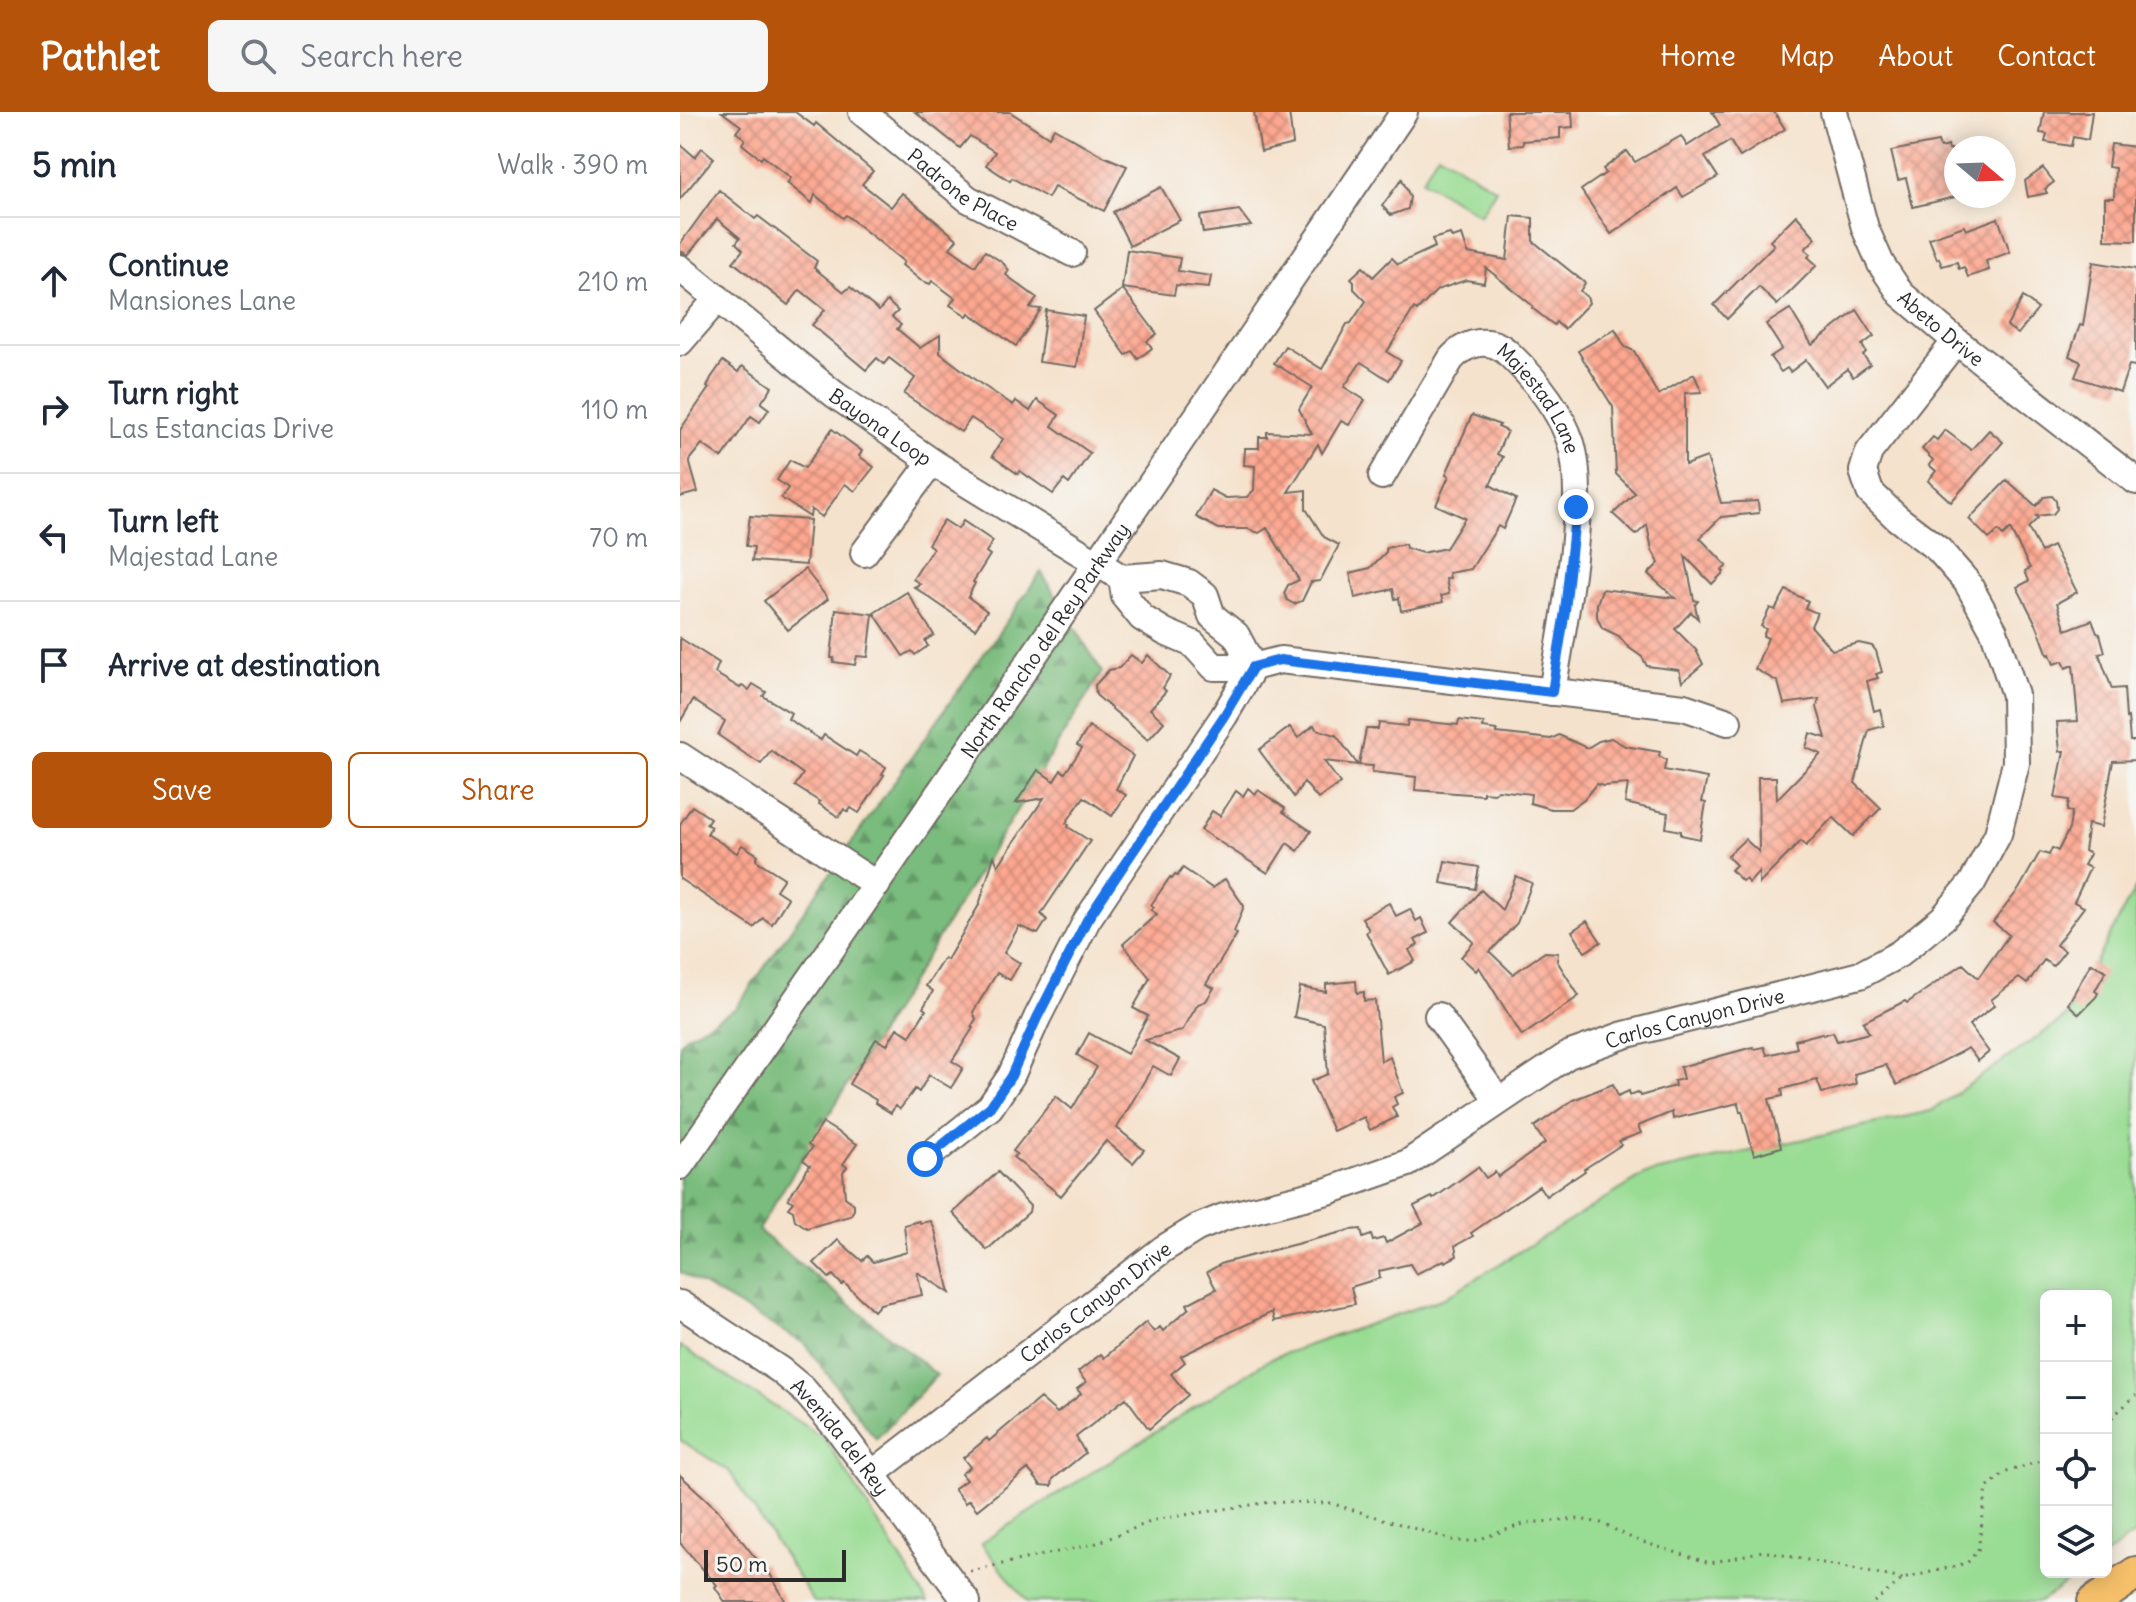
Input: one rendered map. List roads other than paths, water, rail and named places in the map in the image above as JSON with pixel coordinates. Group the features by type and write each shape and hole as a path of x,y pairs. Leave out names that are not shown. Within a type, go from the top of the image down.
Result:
{"main road":[{"path":"2094,1602 2136,1573"}],"street":[{"name":"Padrone Place","path":"862,112 968,199 1072,253"},
{"name":"North Rancho del Rey Parkway","path":"680,1166 1098,564 1404,112"},
{"name":"Abeto Drive","path":"1834,112 1865,228 1881,264 1901,294 1956,341 2134,475"},
{"name":"Bayona Loop","path":"680,268 834,394 932,462 1122,578"},
{"path":"680,342 718,298"},
{"name":"Carlos Canyon Drive","path":"872,1474 1163,1249 1197,1228 1224,1217 1328,1191 1408,1163 1568,1055 1593,1045 1860,975 1899,954 1933,928 1959,901 1998,834 2016,763 2015,695 2005,658 1982,605 1967,582 1939,550 1897,518 1870,492 1863,471 1869,452 1956,341"},
{"name":"Majestad Lane","path":"1382,476 1457,352 1475,343 1494,344 1502,347 1531,375 1565,428 1576,470 1570,572 1552,692"},
{"path":"864,553 932,462"},
{"path":"1253,667 1236,635 1212,616 1205,595 1189,583 1162,575 1122,578 1125,597 1142,618 1193,644 1214,667 1253,667 1280,660 1684,707 1728,722"},
{"path":"1193,644 1212,616"},
{"path":"925,1159 990,1107 1011,1076 1087,920 1224,716 1253,667"},
{"path":"680,756 877,885"},
{"path":"1438,1016 1498,1100"},
{"name":"Avenida del Rey","path":"680,1304 780,1370 803,1389 872,1474 967,1602"}]}
